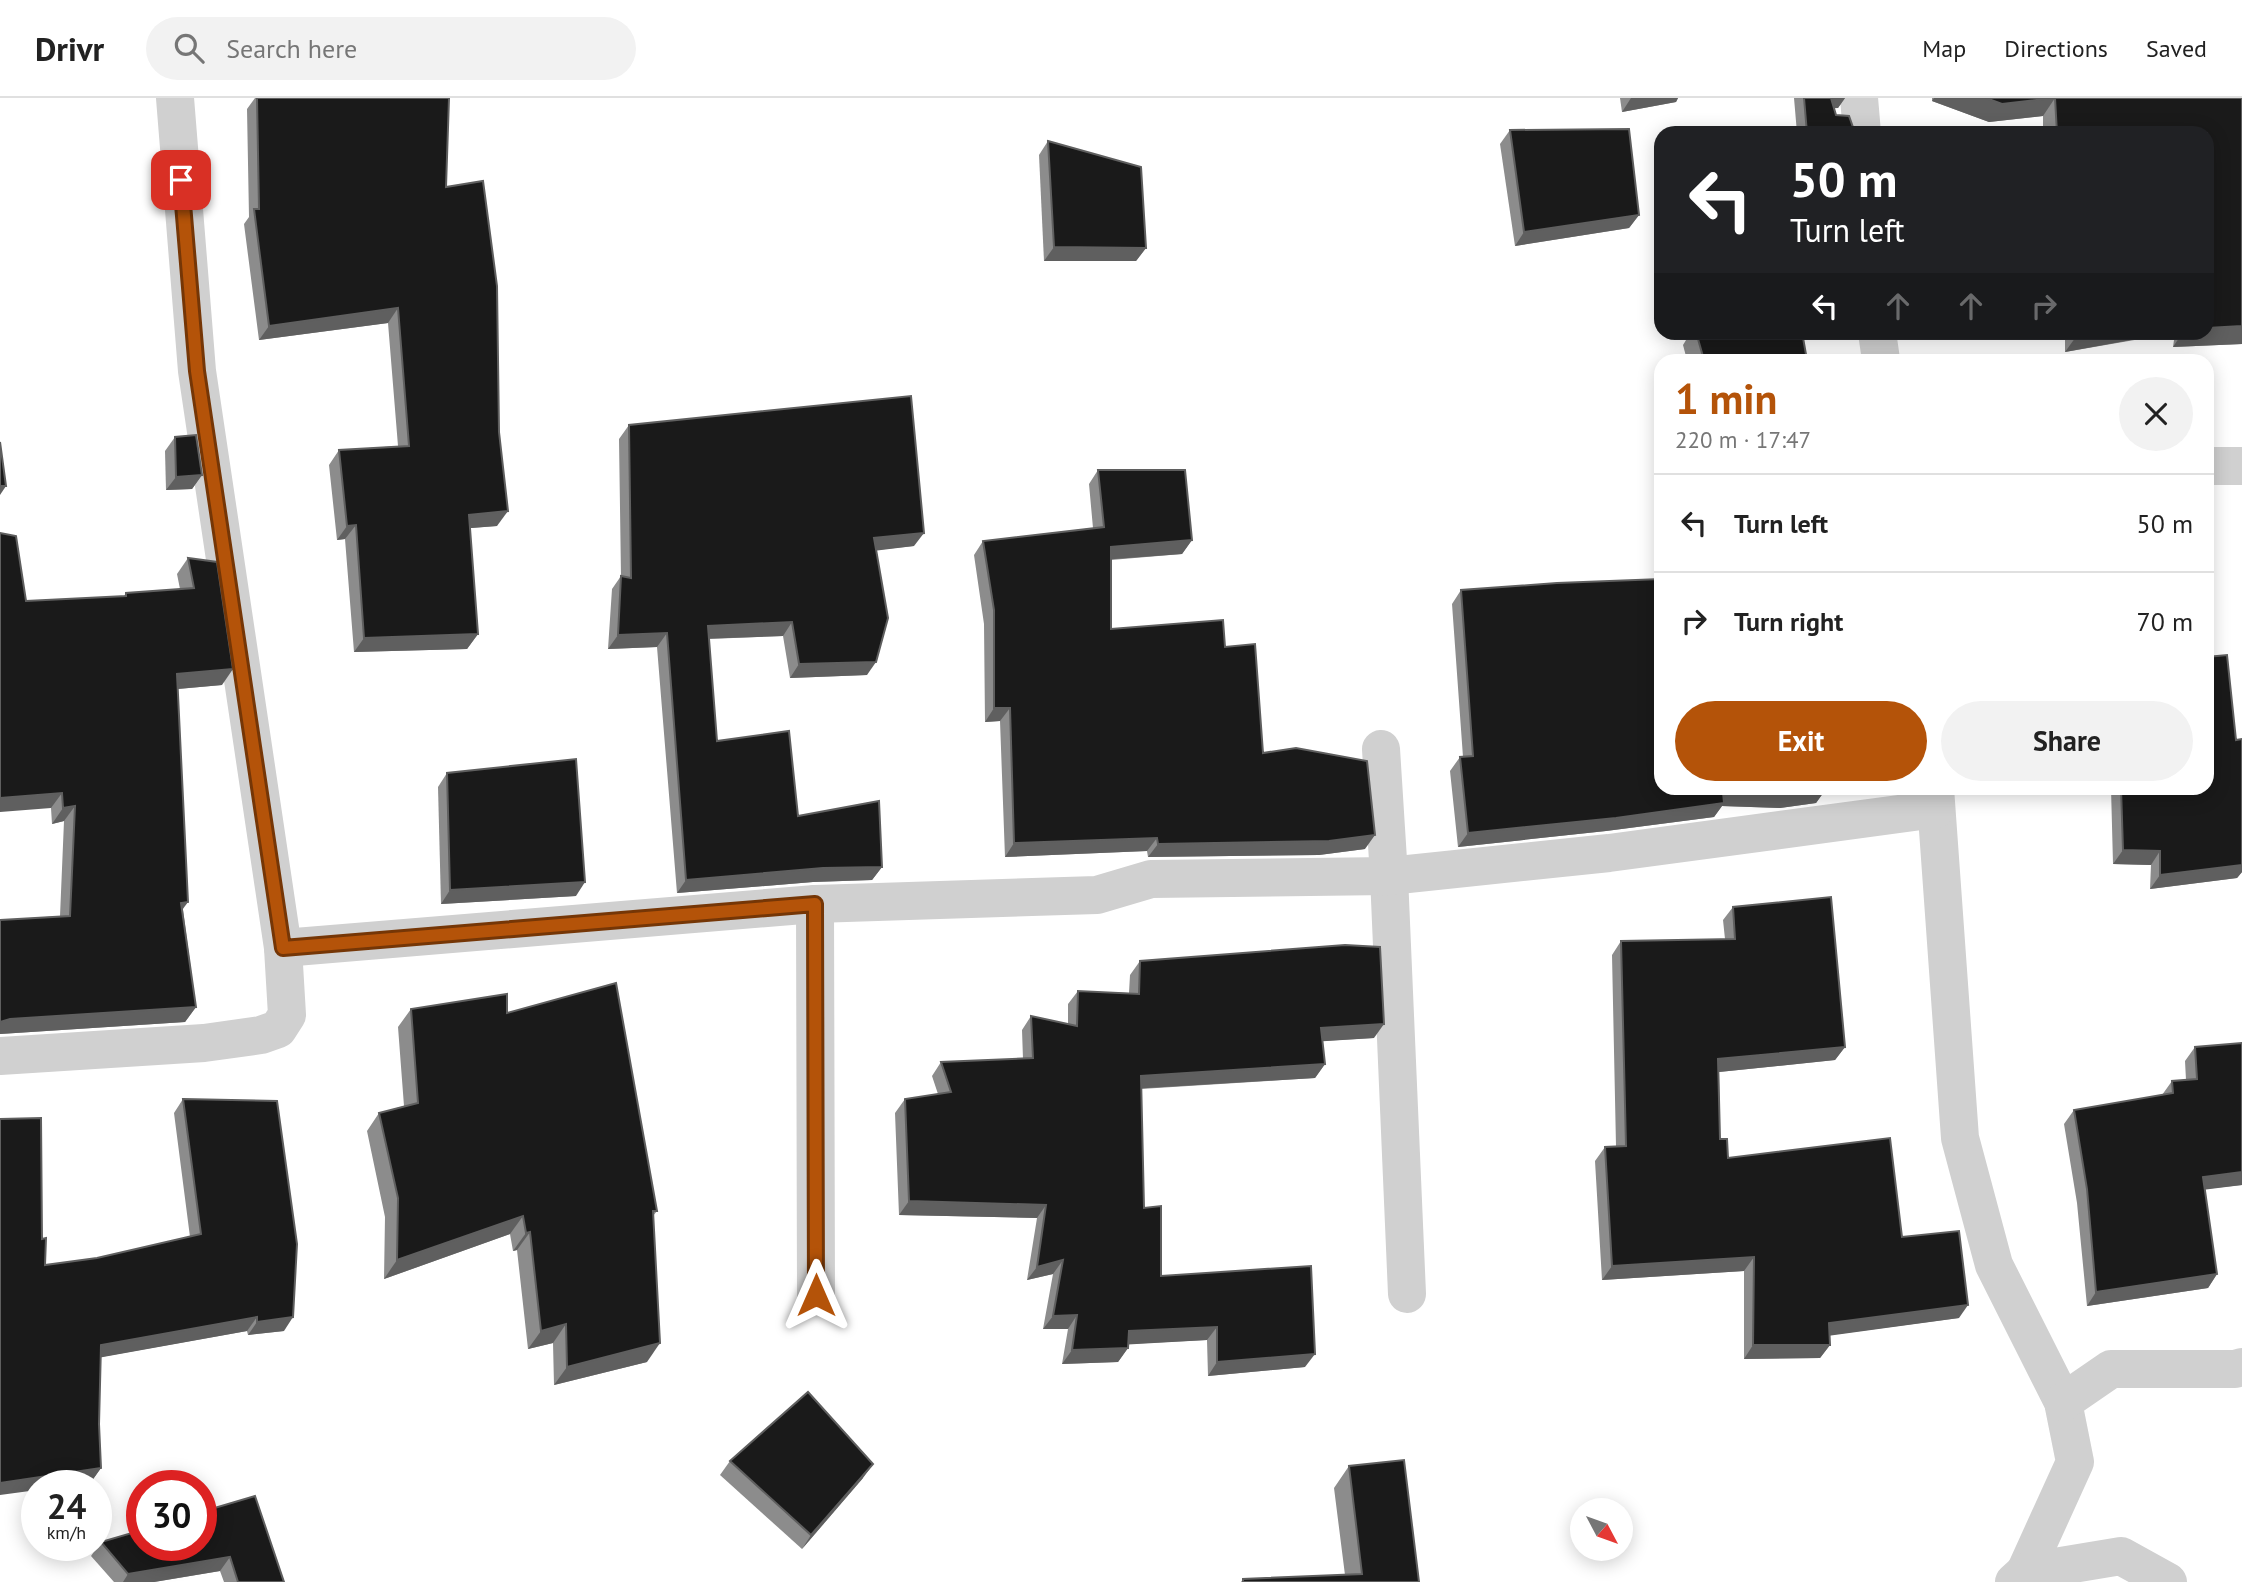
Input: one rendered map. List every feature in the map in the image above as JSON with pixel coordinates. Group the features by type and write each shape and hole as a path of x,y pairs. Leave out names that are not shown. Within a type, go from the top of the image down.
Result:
{"street":[{"path":"0,1056 204,1043 261,1035 278,1029 287,1015 283,948 197,371 174,98"},
{"path":"1859,98 1861,126"},
{"path":"2214,466 2242,466"},
{"path":"1381,749 1407,1294"},
{"path":"283,948 815,904 1097,895 1152,879 1389,876 1609,853 1935,798 1960,1138 1994,1265 2063,1402 2075,1462 2022,1579"},
{"path":"815,904 816,1295"},
{"path":"2063,1402 2111,1369 2242,1367"},
{"path":"2022,1579 2121,1556 2168,1582"}],"building":[{"path":"257,98 449,98 446,187 483,181 497,286 499,432 508,511 469,515 478,634 364,638 356,525 347,526 339,450 409,446 398,308 269,326 254,209 259,209"},
{"path":"1804,98 1831,98 1836,115 1849,116 1853,126 1806,126"},
{"path":"1986,98 2055,98 2002,104"},
{"path":"2055,98 2242,98 2242,326 2214,328 2214,126 2057,126"},
{"path":"1629,129 1639,215 1524,232 1510,130"},
{"path":"1048,141 1141,167 1146,248 1054,247"},
{"path":"1698,340 1803,340 1806,354 1702,354"},
{"path":"911,396 924,533 874,538 888,618 876,662 799,664 792,622 708,626 717,741 789,731 798,816 879,801 882,867 823,868 686,880 667,633 618,635 621,576 631,578 629,425"},
{"path":"196,435 202,475 176,477 175,437"},
{"path":"0,442 6,486 0,486"},
{"path":"1098,470 1185,470 1192,540 1111,547 1111,629 1223,620 1225,647 1255,644 1263,753 1296,748 1367,761 1375,835 1329,841 1158,844 1157,838 1014,843 1010,708 994,708 994,610 983,541 1104,527"},
{"path":"0,533 16,536 26,601 126,596 126,593 194,588 188,558 217,562 233,669 177,674 188,902 181,903 196,1007 10,1019 0,1022 0,920 70,916 75,806 63,808 62,793 0,798"},
{"path":"1654,579 1654,795 1723,795 1724,803 1616,818 1468,833 1460,757 1473,756 1461,590"},
{"path":"2227,655 2236,740 2242,739 2242,865 2160,875 2160,851 2123,850 2121,795 2214,795 2214,656"},
{"path":"576,759 585,882 450,890 447,773"},
{"path":"1831,897 1845,1047 1718,1059 1720,1139 1727,1139 1728,1158 1890,1138 1902,1237 1959,1231 1968,1305 1829,1323 1830,1345 1753,1345 1754,1257 1612,1266 1605,1147 1626,1146 1621,941 1735,939 1733,907"},
{"path":"1345,945 1380,947 1384,1024 1321,1028 1325,1064 1141,1076 1144,1208 1161,1206 1161,1276 1311,1266 1315,1354 1217,1362 1217,1327 1129,1331 1128,1348 1072,1350 1077,1315 1053,1316 1063,1260 1037,1267 1046,1205 909,1201 905,1099 951,1092 941,1062 1033,1058 1031,1016 1077,1026 1078,991 1139,994 1140,961"},
{"path":"616,983 657,1211 653,1211 660,1343 567,1367 566,1324 541,1331 530,1232 526,1233 523,1216 397,1260 398,1198 379,1113 418,1103 411,1009 507,994 507,1013"},
{"path":"2242,1043 2242,1172 2203,1177 2217,1274 2096,1292 2087,1189 2074,1110 2173,1093 2172,1081 2197,1079 2195,1047"},
{"path":"183,1099 277,1101 297,1244 293,1317 257,1322 257,1317 101,1345 101,1468 21,1470 21,1480 0,1483 0,1119 41,1118 42,1239 46,1238 45,1265 97,1258 201,1234"},
{"path":"808,1392 873,1464 811,1535 730,1461"},
{"path":"1404,1460 1419,1582 1243,1582 1243,1579 1362,1574 1349,1466"},
{"path":"255,1496 284,1582 238,1582 230,1557 217,1559 217,1507"},
{"path":"126,1535 126,1561 206,1561 128,1574 112,1555 112,1539"}],"route":[{"path":"181,180 197,371 283,948 815,904 816,1295"}]}
